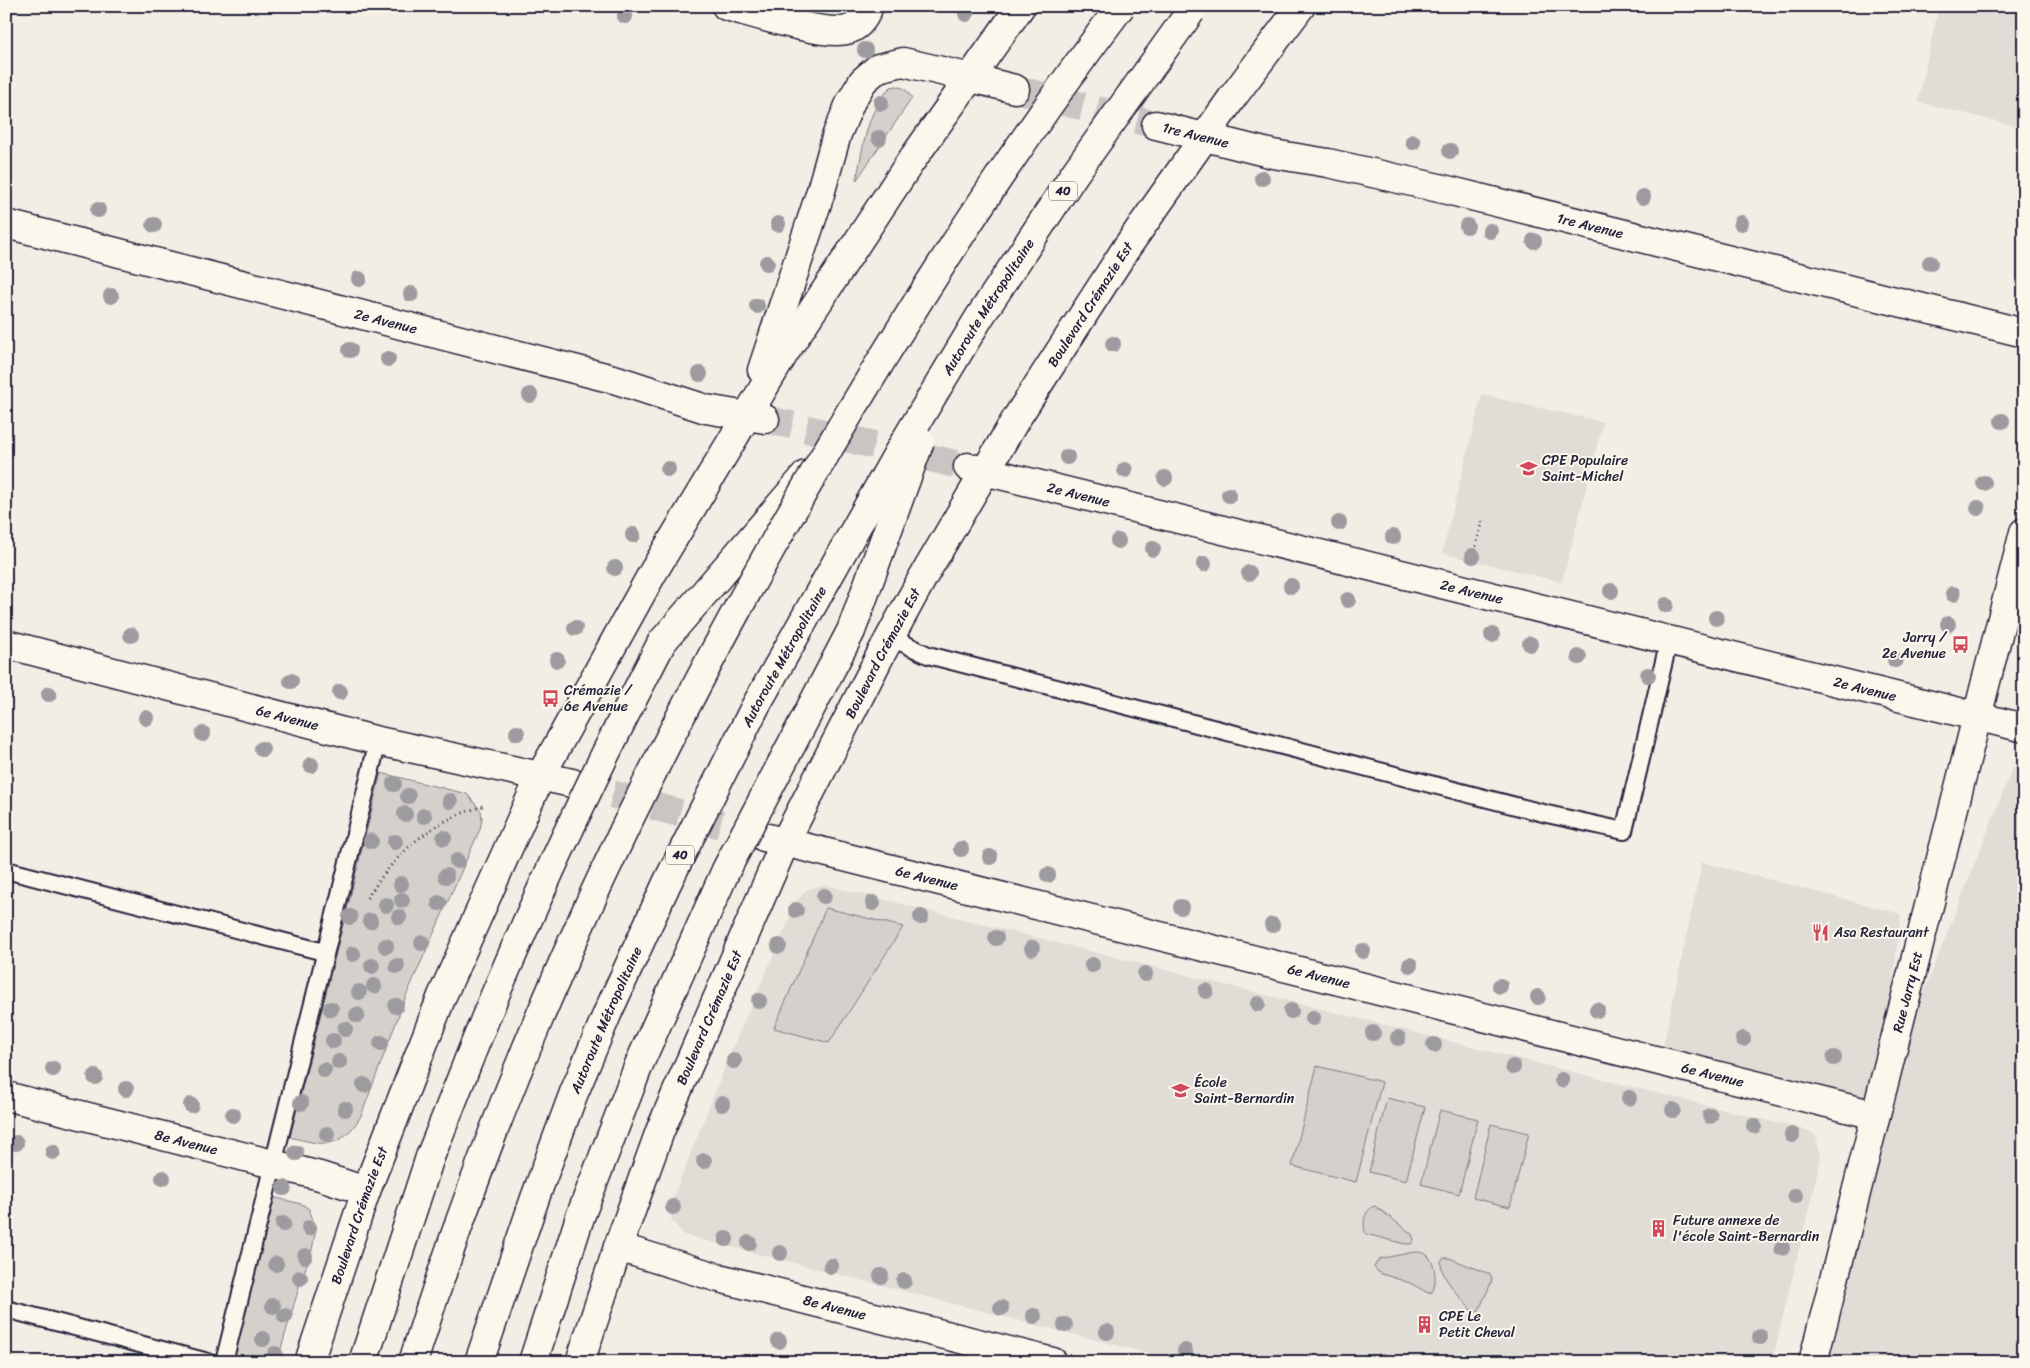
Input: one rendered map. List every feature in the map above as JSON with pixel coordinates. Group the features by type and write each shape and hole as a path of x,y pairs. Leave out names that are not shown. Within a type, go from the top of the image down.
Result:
{"main road":[{"path":"726,6 828,31 840,32 862,17"},
{"name":"Boulevard Crémazie Est","path":"309,1362 366,1192 442,996 541,775 652,574 755,417 785,352 909,164 1020,6"},
{"path":"414,1362 448,1254 538,1018 582,916 690,695 774,542 910,314 982,203 1067,79 1121,6"},
{"name":"Autoroute Métropolitaine","path":"479,1362 535,1198 573,1095 608,1012 681,853 755,707 792,639 979,318 1046,216 1195,6"},
{"name":"Boulevard Crémazie Est","path":"580,1362 618,1247 660,1131 774,839 890,637 977,469 1016,419 1127,247 1301,6"},
{"path":"755,417 837,134 856,91 870,74 878,68 892,63 903,62 1016,89"},
{"name":"1re Avenue","path":"1156,125 1291,158 1439,188 2024,333"},
{"name":"2e Avenue","path":"6,224 617,380 706,410 755,417"},
{"path":"533,1362 580,1217 640,1062 722,879 850,631 944,377"},
{"path":"363,1362 430,1157 497,990 577,812 662,642 828,449"},
{"name":"2e Avenue","path":"977,469 2024,728"},
{"name":"Rue Jarry Est","path":"1813,1362 2024,532"},
{"name":"6e Avenue","path":"6,644 378,740 572,783"},
{"name":"6e Avenue","path":"774,839 1876,1115"},
{"name":"8e Avenue","path":"6,1096 320,1176 366,1192"},
{"name":"8e Avenue","path":"618,1247 719,1278 1053,1362"}],"lane":[{"path":"890,637 928,655 1547,814 1624,831 1669,640"},
{"path":"224,1362 378,740"},
{"path":"6,870 324,952"},
{"path":"6,1309 208,1362"}],"path":[{"path":"1471,566 1483,520"},
{"path":"365,902 395,860 407,847 444,820 483,806"}],"shaded area":[{"path":"1939,6 2024,6 2024,128 1918,102"},
{"path":"897,86 905,89 912,98 856,181 871,118 883,96 891,87"},
{"name":"CPE Populaire Saint-Michel","path":"1482,395 1603,422 1562,582 1442,553"},
{"path":"2013,767 2024,770 2024,1362 1813,1362 1875,1115 1660,1062 1702,862 1901,914 1876,1113"},
{"path":"381,773 467,794 481,811 482,819 480,829 406,996 361,1116 346,1135 339,1140 331,1143 313,1142 290,1137"},
{"name":"École Saint-Bernardin","path":"826,885 1809,1131 1816,1136 1821,1158 1772,1362 1182,1362 684,1235 672,1221 671,1203 732,1049 799,898 807,890"},
{"path":"826,908 903,927 829,1043 774,1028"},
{"path":"1317,1066 1382,1082 1356,1182 1292,1166"},
{"path":"1387,1098 1425,1107 1406,1181 1369,1172"},
{"path":"1440,1110 1478,1119 1459,1194 1421,1184"},
{"path":"1491,1124 1529,1133 1510,1207 1473,1198"},
{"path":"272,1197 302,1204 309,1209 316,1228 312,1250 277,1362 231,1362"},
{"path":"1375,1206 1412,1234 1414,1241 1411,1244 1405,1244 1366,1234 1364,1226 1366,1214 1368,1210"},
{"path":"1414,1252 1424,1253 1431,1260 1435,1275 1435,1284 1432,1292 1428,1293 1410,1283 1382,1274 1374,1267 1379,1259"},
{"path":"1444,1258 1449,1258 1490,1274 1492,1278 1491,1283 1479,1310 1475,1312 1470,1309 1447,1280 1441,1261"}],"tunnel":[{"path":"1015,89 1156,125"},
{"path":"765,419 968,467"},
{"path":"572,783 764,837"}],"place":[{"name":"CPE Populaire Saint-Michel","path":"1528,468"},
{"name":"Jarry / 2e Avenue","path":"1960,645"},
{"name":"Crémazie / 6e Avenue","path":"550,698"},
{"name":"Asa Restaurant","path":"1820,932"},
{"name":"École Saint-Bernardin","path":"1180,1090"},
{"name":"Future annexe de l'école Saint-Bernardin","path":"1659,1228"},
{"name":"CPE Le Petit Cheval","path":"1425,1324"}]}
